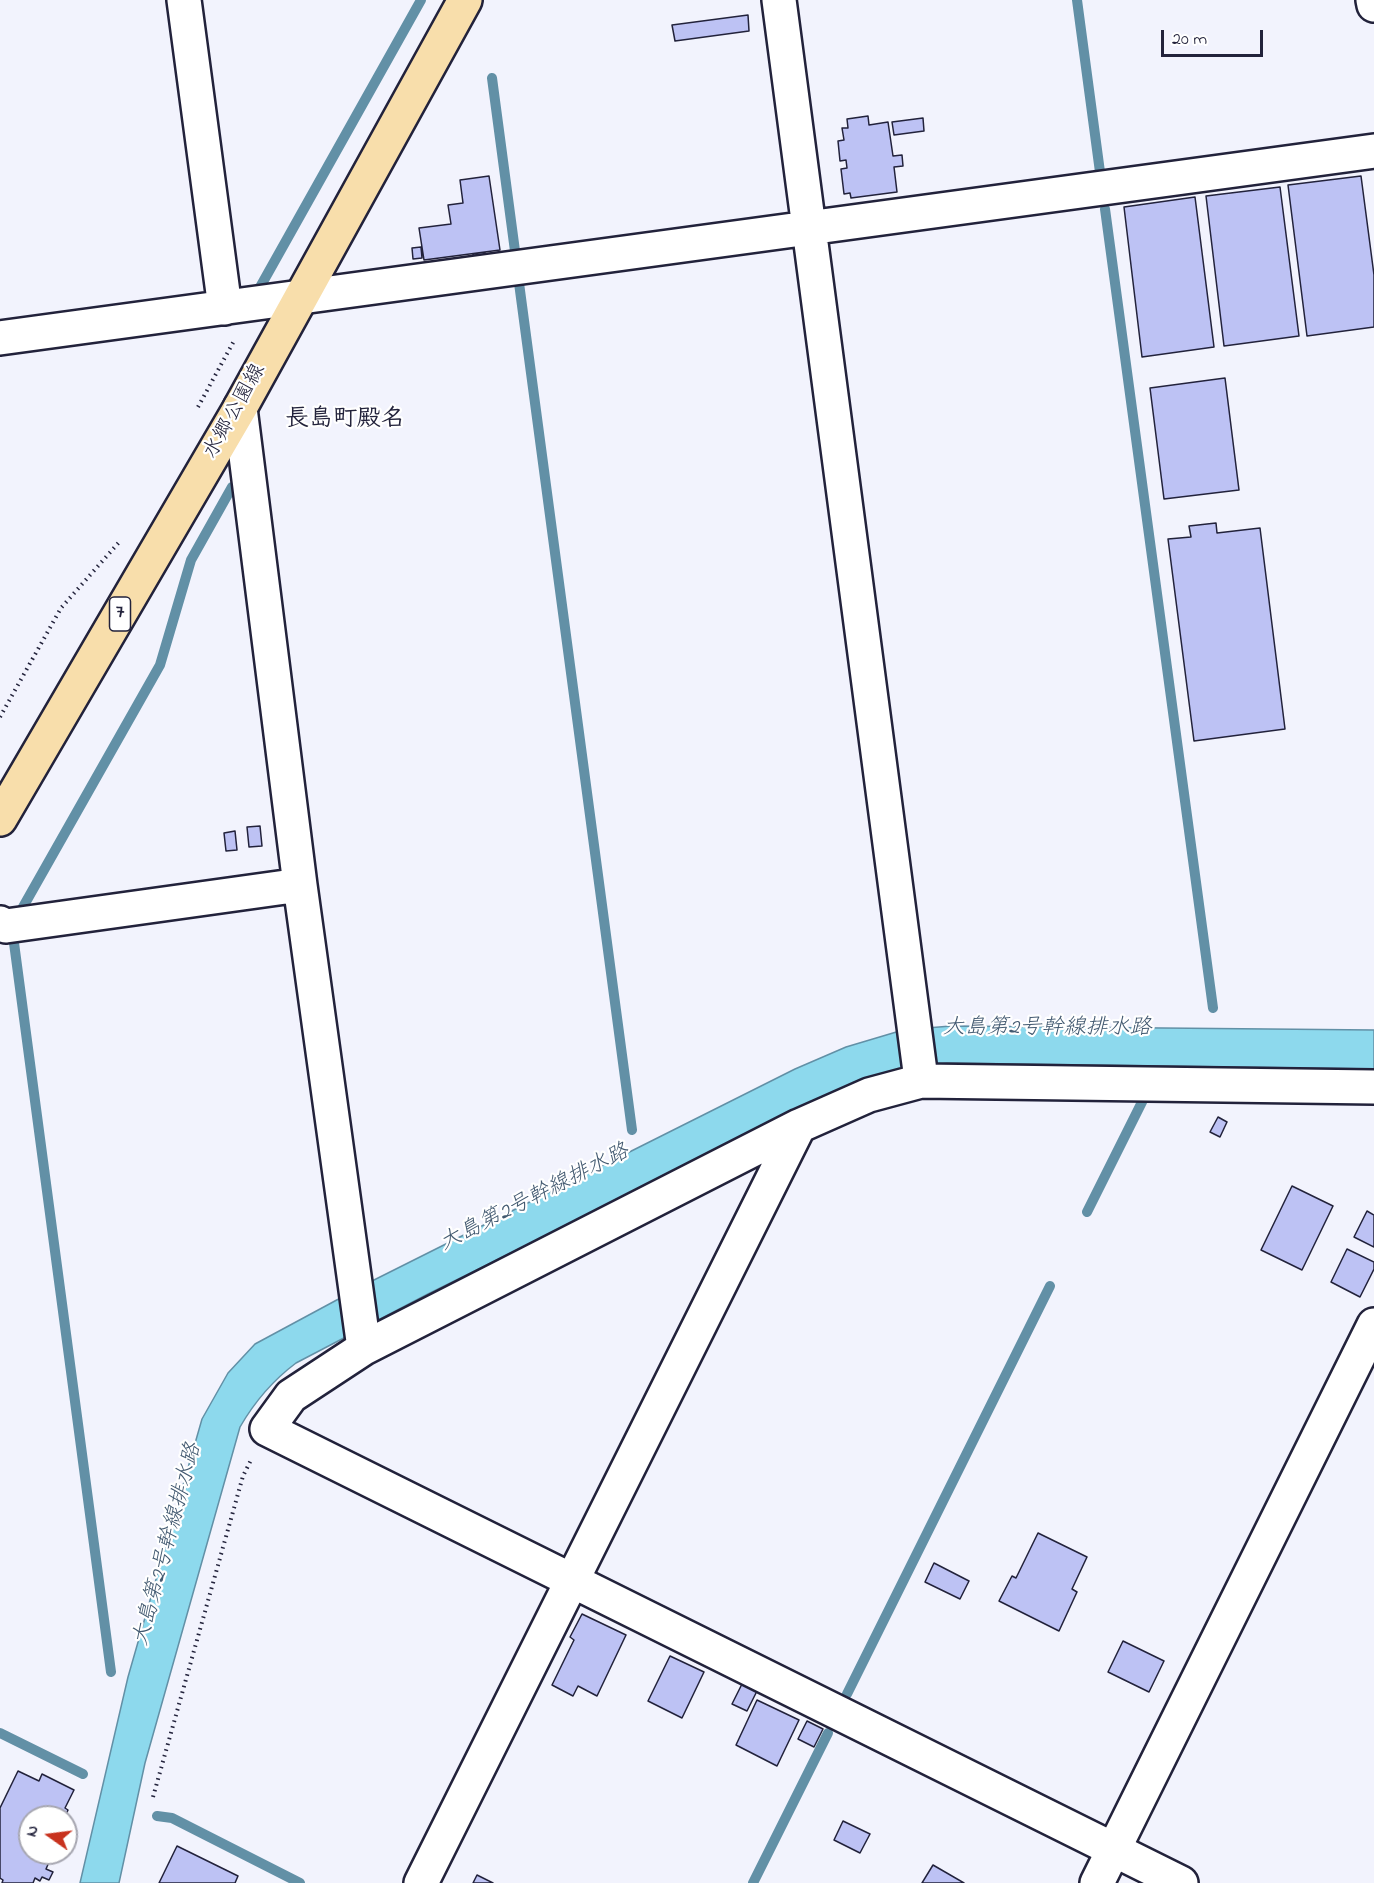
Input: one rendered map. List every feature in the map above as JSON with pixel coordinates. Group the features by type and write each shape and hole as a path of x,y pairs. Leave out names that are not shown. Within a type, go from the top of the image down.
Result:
{"main road":[{"name":"水郷公園線","path":"0,819 240,408 298,297 465,0"}],"street":[{"path":"184,0 239,306"},
{"path":"779,0 921,1079"},
{"path":"1373,0 1374,5"},
{"path":"0,338 1374,151"},
{"path":"240,408 300,885 363,1345"},
{"path":"0,924 6,926 300,885"},
{"path":"1181,1883 267,1429 291,1396 363,1345 799,1126 869,1095 921,1081 1374,1087"},
{"path":"421,1883 799,1126"},
{"path":"1097,1883 1374,1324"}],"path":[{"path":"197,409 239,306"},
{"path":"0,717 61,608 127,534"},
{"path":"153,1797 243,1476 267,1429"}],"water":[{"name":"大島第2号幹線排水路","path":"951,1026 1374,1030 1374,1069 947,1063 901,1069 852,1085 428,1294 296,1363 265,1392 240,1427 145,1763 119,1883 80,1883 128,1677 202,1419 228,1373 255,1344 372,1281 795,1069 846,1047 903,1030"}],"building":[{"path":"748,15 749,31 675,41 672,25"},
{"path":"868,116 869,125 888,122 893,156 902,155 903,166 894,167 897,192 851,198 850,193 844,194 841,169 847,168 846,160 840,161 838,141 844,140 842,128 848,128 847,119"},
{"path":"923,118 924,131 894,135 892,122"},
{"path":"489,176 500,250 424,260 419,228 451,224 448,205 463,203 460,180"},
{"path":"1361,176 1374,275 1374,327 1307,336 1288,185"},
{"path":"1280,187 1299,336 1224,346 1206,196"},
{"path":"1195,197 1214,347 1142,357 1124,207"},
{"path":"421,247 422,258 413,259 412,248"},
{"path":"485,252 486,258 474,259 473,254"},
{"path":"1225,378 1239,490 1164,499 1150,388"},
{"path":"1216,523 1217,533 1260,528 1285,729 1194,741 1168,539 1191,537 1189,526"},
{"path":"260,826 262,846 249,847 247,827"},
{"path":"235,831 237,850 226,851 224,833"},
{"path":"1218,1117 1227,1122 1220,1137 1210,1132"},
{"path":"1292,1186 1333,1206 1302,1270 1261,1250"},
{"path":"1367,1211 1374,1215 1374,1247 1354,1237"},
{"path":"1347,1249 1374,1262 1374,1269 1360,1297 1331,1282"},
{"path":"1038,1533 1087,1557 1072,1589 1077,1592 1059,1631 999,1601 1012,1576 1016,1578"},
{"path":"934,1563 969,1581 960,1599 925,1582"},
{"path":"582,1614 626,1635 597,1696 578,1686 573,1696 552,1685 574,1640 570,1637"},
{"path":"1123,1641 1164,1661 1149,1692 1108,1672"},
{"path":"670,1656 704,1672 682,1718 648,1701"},
{"path":"743,1682 758,1689 747,1711 732,1704"},
{"path":"757,1700 799,1720 777,1766 736,1745"},
{"path":"807,1721 823,1729 814,1747 798,1739"},
{"path":"18,1771 39,1781 42,1774 74,1790 66,1805 18,1805 18,1865 48,1865 46,1869 53,1872 49,1880 42,1877 40,1881 35,1878 33,1883 2,1883 3,1880 0,1878 0,1808"},
{"path":"843,1821 870,1834 860,1853 834,1840"},
{"path":"177,1846 238,1876 235,1883 159,1883"},
{"path":"933,1865 964,1883 922,1883"},
{"path":"477,1875 493,1883 473,1883"}],"waterway":[{"path":"259,289 421,0"},
{"path":"1077,0 1100,172"},
{"path":"492,78 515,251"},
{"path":"1105,209 1213,1008"},
{"path":"519,283 632,1130"},
{"path":"23,907 160,665 191,560 232,487"},
{"path":"14,943 111,1672"},
{"path":"1087,1212 1146,1094"},
{"path":"847,1694 1050,1286"},
{"path":"0,1733 83,1774"},
{"path":"753,1883 828,1733"},
{"path":"157,1816 172,1818 300,1883"}],"district":[{"name":"長島町殿名","path":"345,421"}]}
